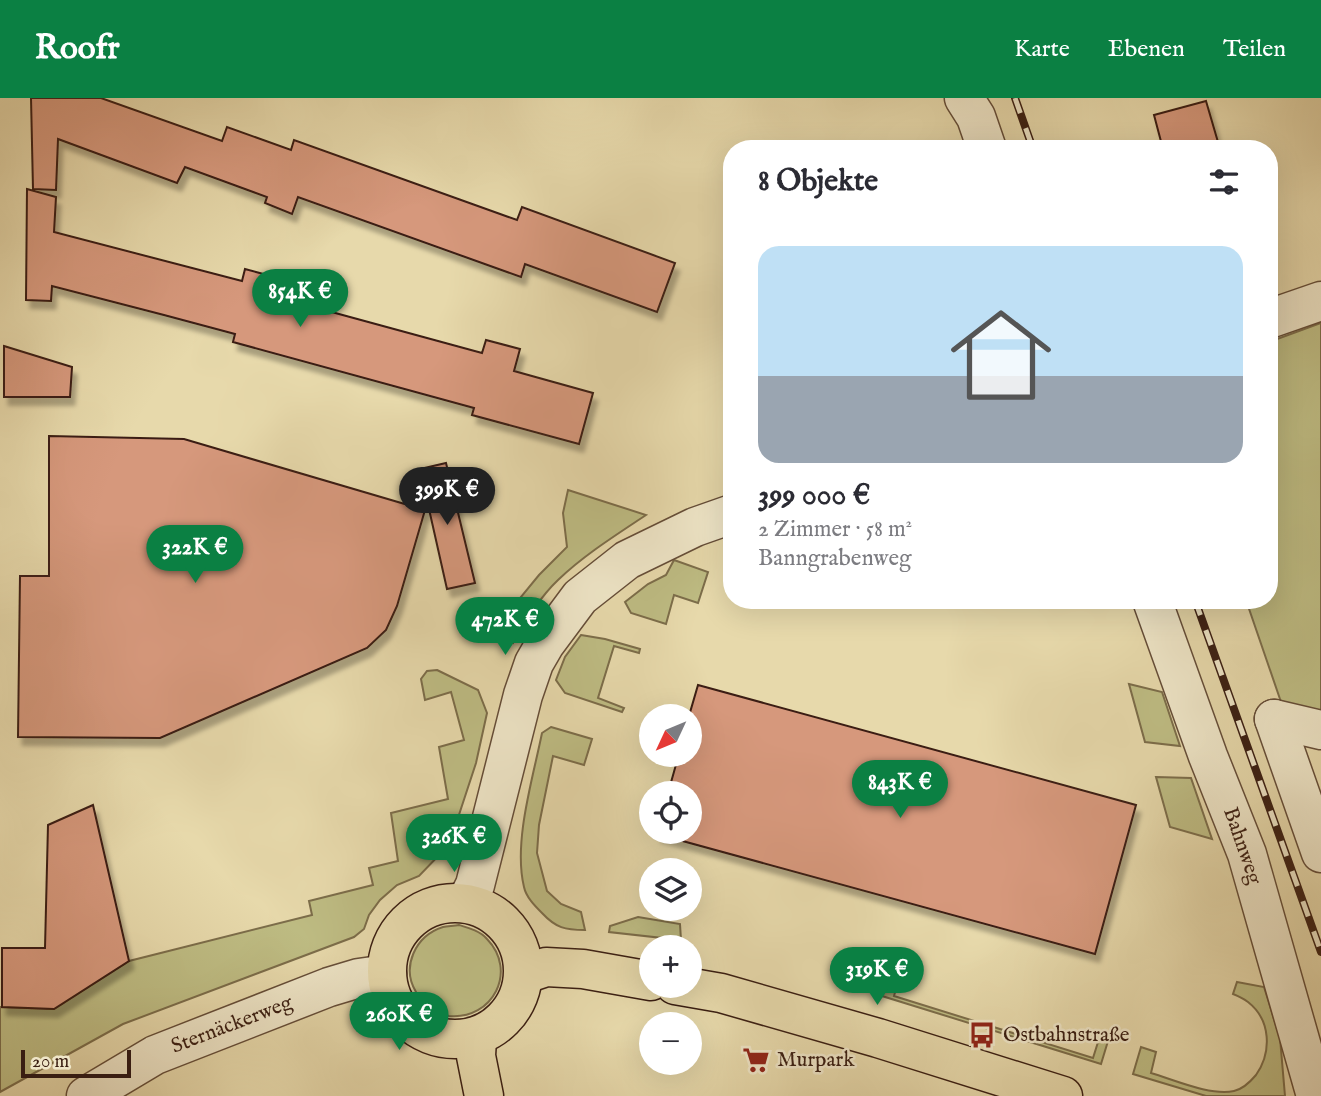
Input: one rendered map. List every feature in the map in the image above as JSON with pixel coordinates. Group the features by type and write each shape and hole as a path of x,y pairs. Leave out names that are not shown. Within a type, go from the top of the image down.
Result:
{"main road":[{"path":"466,903 497,916 518,942 525,974 511,1013 477,1038 446,1040 416,1028 396,1004 387,974 390,950 401,929 420,913 442,904 466,903"},
{"path":"525,974 546,967 639,979"},
{"path":"702,990 878,1038 1063,1096"},
{"path":"477,1038 476,1056 484,1096"}],"street":[{"path":"964,98 976,117 984,140"},
{"path":"1278,316 1321,301"},
{"path":"466,903 475,885 523,695 534,663 545,644 580,597 627,560 695,527 723,517"},
{"name":"Bahnweg","path":"1155,609 1247,854 1316,1096"},
{"path":"1321,730 1274,719 1321,853"},
{"name":"Sternäckerweg","path":"86,1096 155,1055 329,987 359,978 387,974"}],"shaded area":[{"path":"1321,323 1321,711 1281,702 1249,609 1278,609 1278,339"},
{"path":"568,490 646,515 589,554 558,580 539,602 513,643 476,630 507,614 539,575 567,547 563,513"},
{"path":"674,560 708,572 698,603 674,595 666,624 631,613 625,602 648,584 666,575"},
{"path":"581,635 640,649 639,653 614,646 598,698 624,708 622,712 565,693 556,680 565,657"},
{"path":"437,670 478,690 487,713 476,763 451,839 419,876 397,885 380,900 369,915 364,929 354,937 123,1024 0,1092 0,1007 54,1009 129,961 312,915 309,901 373,885 369,868 398,861 391,813 448,799 439,747 464,740 451,692 425,700 421,679 427,671"},
{"path":"1129,684 1162,692 1180,746 1145,742"},
{"path":"551,727 592,739 584,765 553,756 539,825 537,853 547,891 561,904 581,912 585,930 566,929 556,925 531,901 524,887 521,869 522,830 542,733"},
{"path":"1156,777 1191,778 1212,839 1170,827"},
{"path":"638,917 639,921 680,924 681,935 609,932 610,926"},
{"path":"459,925 478,932 487,939 496,952 500,978 489,1002 465,1015 449,1016 434,1011 419,997 412,982 411,963 413,954 425,937 443,927"},
{"path":"892,965 902,968 894,996 1093,1058 1099,1039 1108,1041 1101,1064 882,996"},
{"path":"1237,982 1264,987 1280,1038 1285,1096 1206,1096 1133,1074 1141,1047 1156,1052 1151,1073 1214,1091 1225,1092 1244,1087 1261,1066 1267,1037 1256,1009 1233,994"}],"building":[{"path":"31,98 101,98 222,141 227,127 291,150 294,140 517,220 522,207 675,263 657,312 525,264 521,277 298,197 292,214 265,203 267,197 185,167 177,183 58,139 56,190 33,189"},
{"path":"1206,101 1217,140 1161,140 1154,115"},
{"path":"27,189 56,197 54,232 242,281 245,269 278,278 273,296 482,353 486,340 520,349 514,371 593,393 579,444 472,415 474,408 233,342 235,334 164,315 52,286 51,301 26,300"},
{"path":"4,346 72,367 70,397 4,397"},
{"path":"49,436 184,439 425,510 397,606 386,630 367,648 160,738 18,737 20,576 49,576"},
{"path":"446,463 475,583 447,589 420,469"},
{"path":"698,685 1136,805 1095,954 694,844 702,844 702,781 671,781 675,767 702,767 702,704 692,704"},
{"path":"93,805 129,961 54,1009 2,1007 2,948 45,948 48,825"}],"railway":[{"path":"1015,98 1030,140"},
{"path":"1198,609 1321,952"}],"place":[{"name":"Ostbahnstraße","path":"982,1035"},
{"name":"Murpark","path":"756,1060"}]}
